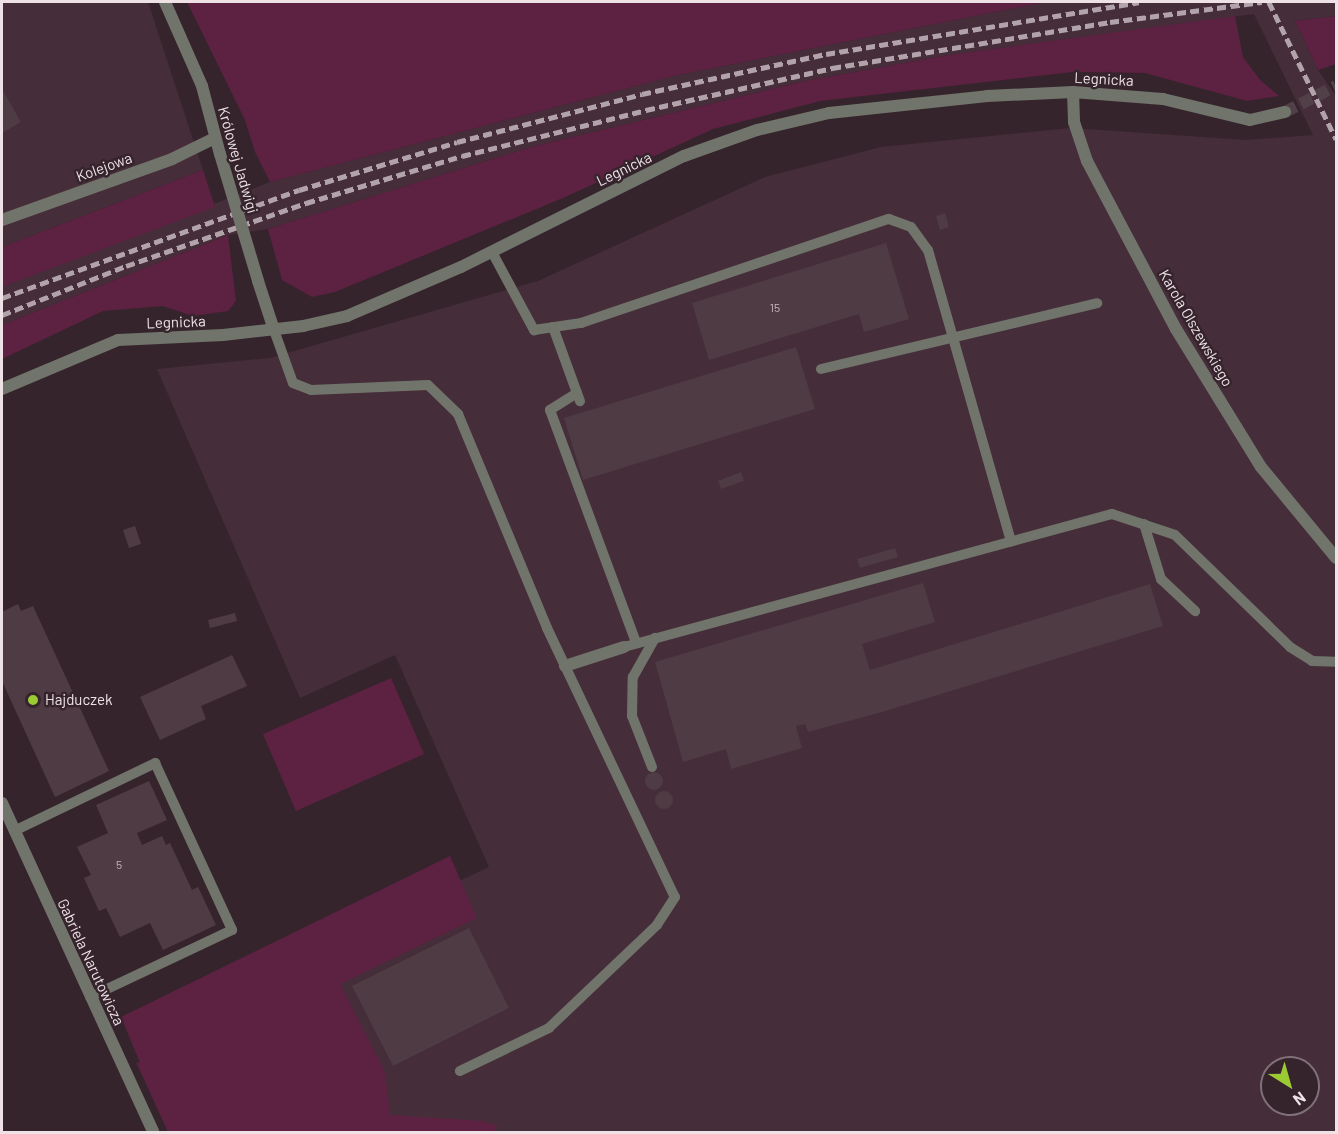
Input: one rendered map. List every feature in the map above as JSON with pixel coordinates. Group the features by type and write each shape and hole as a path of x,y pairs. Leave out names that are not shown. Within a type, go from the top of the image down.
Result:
{"street":[{"name":"Królowej Jadwigi","path":"165,2 202,86 215,138 274,330"},
{"name":"Legnicka","path":"2,389 118,340 274,330 362,311 492,252 684,156 757,130 829,113 894,104 1073,92 1163,99 1250,120 1285,112"},
{"name":"Karola Olszewskiego","path":"1073,92 1074,122 1083,150 1176,329 1261,467 1336,558"},
{"name":"Kolejowa","path":"2,220 172,159 215,138"},
{"path":"565,666 630,645"},
{"name":"Gabriela Narutowicza","path":"2,803 153,1132"}],"lane":[{"path":"492,252 534,330 580,323 889,219 911,227 928,250 1011,541"},
{"path":"821,369 1097,303"},
{"path":"553,327 578,397 550,410 630,645 1112,514 1174,535 1290,647 1312,661 1336,662"},
{"path":"274,330 293,383 312,390 428,386 458,414 565,666 675,897 657,926 549,1028 460,1071"},
{"path":"1144,524 1161,579 1195,611"},
{"path":"652,767 632,716 632,707 633,677 655,638"},
{"path":"14,831 155,763 232,930 90,997"}],"shaded area":[{"path":"2,2 148,2 203,170 2,247"},
{"path":"187,2 1046,2 678,75 270,182 255,152 245,120"},
{"path":"1046,2 1336,2 1336,16 1295,21 1318,70 1336,96 1336,1132 191,1132 281,964 489,867 395,655 300,698 157,369 270,358 538,281 765,177 881,147 1071,128 1246,140 1313,135 1254,14 949,55 805,81 531,147 268,229 228,235 2,325 2,287 270,182 678,75"},
{"path":"1235,16 1243,57 1260,80 1279,96 1247,101 1145,73 1073,72 820,101 713,129 563,198 335,292 312,297 282,280 268,229 531,147 805,81 949,55"},
{"path":"1336,16 1336,64 1318,70 1295,21"},
{"path":"203,170 215,207 2,287 2,247"},
{"path":"228,235 236,301 228,311 193,316 163,306 103,311 2,359 2,325"},
{"path":"391,678 424,754 296,811 263,734"},
{"path":"450,856 477,918 340,984 385,1072 390,1115 483,1121 497,1126 494,1132 168,1132 136,1062 140,1063 121,1017"}],"building":[{"path":"2,89 21,122 2,133"},
{"path":"945,213 949,227 940,230 936,216"},
{"path":"886,243 909,319 864,332 859,314 709,360 692,303"},
{"path":"796,347 815,409 583,480 564,418"},
{"path":"741,472 744,481 721,489 718,481"},
{"path":"135,526 141,544 129,548 123,530"},
{"path":"895,548 898,557 860,568 857,559"},
{"path":"923,583 935,622 862,644 870,670 1150,584 1163,626 882,712 808,732 805,724 796,726 802,748 731,769 726,749 683,762 655,662"},
{"path":"18,604 21,611 33,606 109,771 55,797 2,681 2,612"},
{"path":"235,613 237,621 210,628 208,620"},
{"path":"232,655 247,686 201,706 206,719 160,740 140,697"},
{"path":"650,772 658,772 663,777 661,788 650,790 645,785 645,777"},
{"path":"149,781 167,820 137,833 142,845 162,836 166,845 170,843 192,890 198,887 216,925 163,950 150,923 120,937 106,908 99,911 84,878 91,875 77,847 108,833 96,805"},
{"path":"664,791 670,794 673,800 670,806 664,809 658,806 655,800 658,794"},
{"path":"469,928 509,1008 393,1066 352,986"}],"tunnel":[{"path":"1285,112 1336,86"}],"railway":[{"path":"2,298 299,190 457,142 642,94 826,54 1139,2"},
{"path":"2,315 126,266 306,203 462,156 646,110 832,68 1110,22 1262,2"},
{"path":"1269,2 1336,139"}],"place":[{"name":"Hajduczek","path":"33,700"}]}
